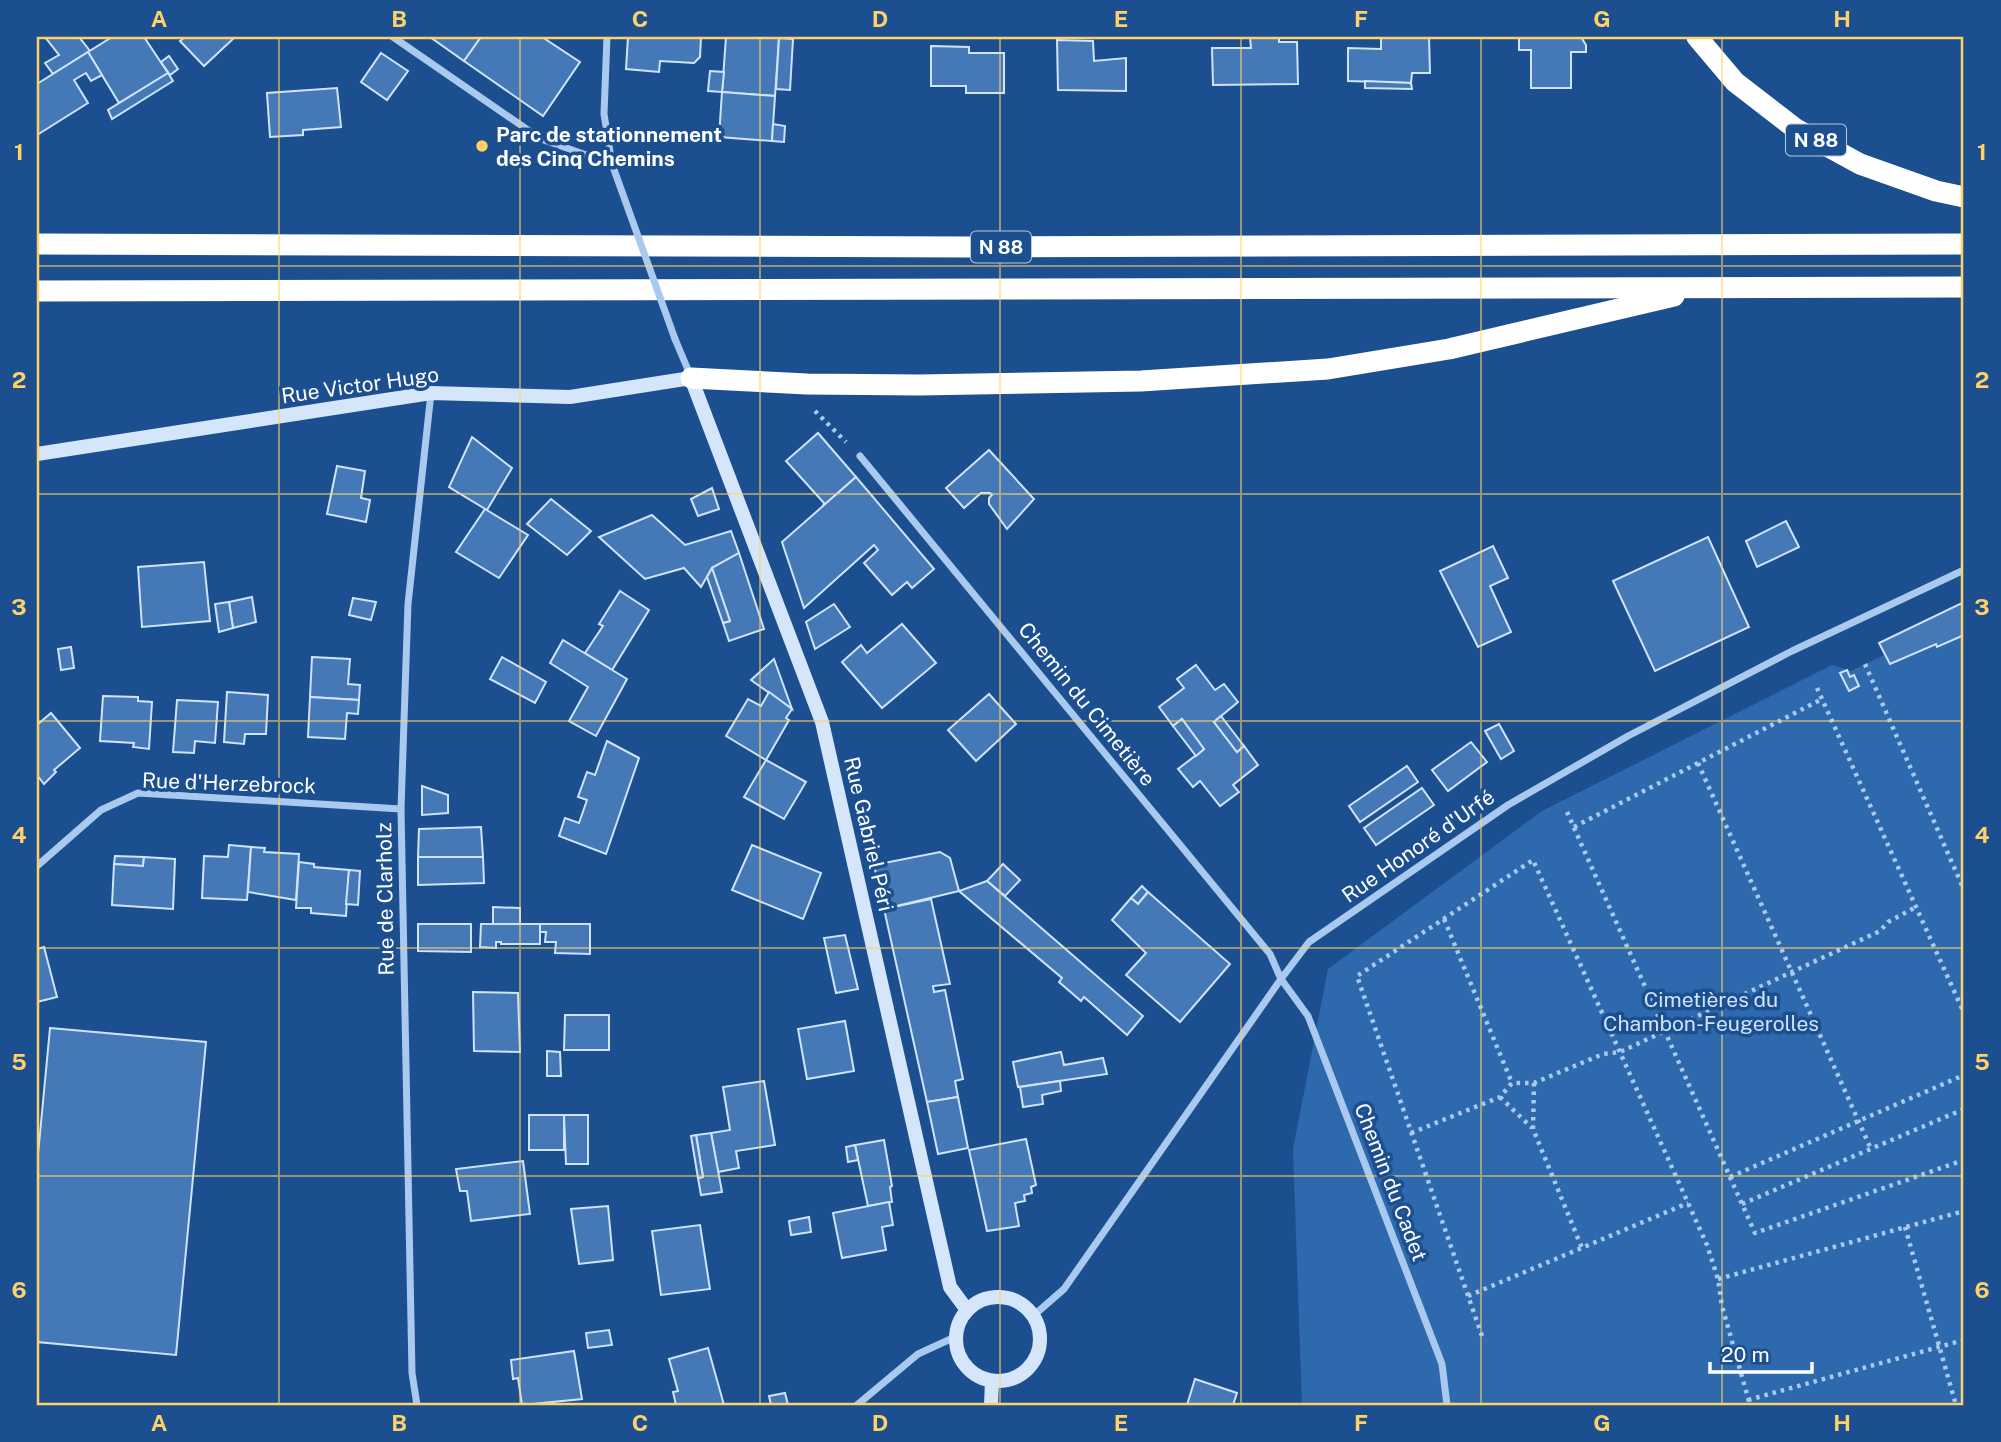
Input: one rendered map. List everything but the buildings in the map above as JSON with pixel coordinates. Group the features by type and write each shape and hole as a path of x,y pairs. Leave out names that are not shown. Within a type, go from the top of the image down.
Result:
{"highway":[{"name":"N 88","path":"1697,37 1735,82 1796,129 1860,164 1936,191 1964,197"},
{"name":"N 88","path":"37,244 1001,247 1964,244"},
{"path":"691,378 807,384 920,385 1141,381 1328,369 1449,349 1670,297 1732,287"},
{"name":"N 88","path":"37,291 1964,287"}],"main road":[{"name":"Rue Victor Hugo","path":"37,454 431,393 570,397 691,378"},
{"name":"Rue Gabriel Péri","path":"691,378 822,722 950,1287 967,1310"},
{"path":"1002,1297 1025,1307 1033,1316 1040,1338 1039,1351 1034,1362 1016,1378 992,1381 980,1378 961,1361 956,1349 957,1327 967,1310 977,1302 1002,1297"},
{"path":"991,1405 992,1381"}],"street":[{"path":"393,37 541,139 612,164"},
{"path":"607,37 604,114 612,164 691,378"},
{"name":"Rue de Clarholz","path":"417,1405 412,1373 401,808 408,604 431,393"},
{"name":"Chemin du Cimetière","path":"860,456 1270,954 1281,979"},
{"name":"Rue Honoré d'Urfé","path":"1033,1316 1064,1289 1309,942 1508,805 1628,736 1792,651 1964,570"},
{"name":"Rue d'Herzebrock","path":"37,866 101,810 138,793 401,808"},
{"name":"Chemin du Cadet","path":"1281,979 1308,1016 1442,1364 1447,1405"},
{"path":"857,1405 918,1354 955,1337"}],"path":[{"path":"1865,664 1964,890"},
{"path":"1817,688 1964,1013"},
{"path":"1574,827 1822,699"},
{"path":"1698,763 1871,1149"},
{"path":"1567,812 1755,1233 1964,1160"},
{"path":"1482,1336 1357,976 1533,860 1707,1245 1749,1403 1964,1340"},
{"path":"1411,1133 1500,1097 1512,1083 1534,1083 1603,1054 1620,1052 1880,931 1888,922 1916,907"},
{"path":"1444,918 1512,1083"},
{"path":"1730,1177 1964,1075"},
{"path":"1533,1129 1534,1083"},
{"path":"1500,1097 1533,1129 1582,1248"},
{"path":"1742,1204 1964,1109"},
{"path":"1468,1296 1688,1203"},
{"path":"1718,1279 1964,1210"},
{"path":"1905,1227 1956,1405"}],"green space":[{"name":"Cimetières du Chambon-Feugerolles","path":"1964,603 1964,1405 1302,1405 1293,1149 1328,969 1542,811 1832,665 1851,671 1884,655 1879,643"}],"place":[{"name":"Parc de stationnement des Cinq Chemins","path":"482,146"}]}
